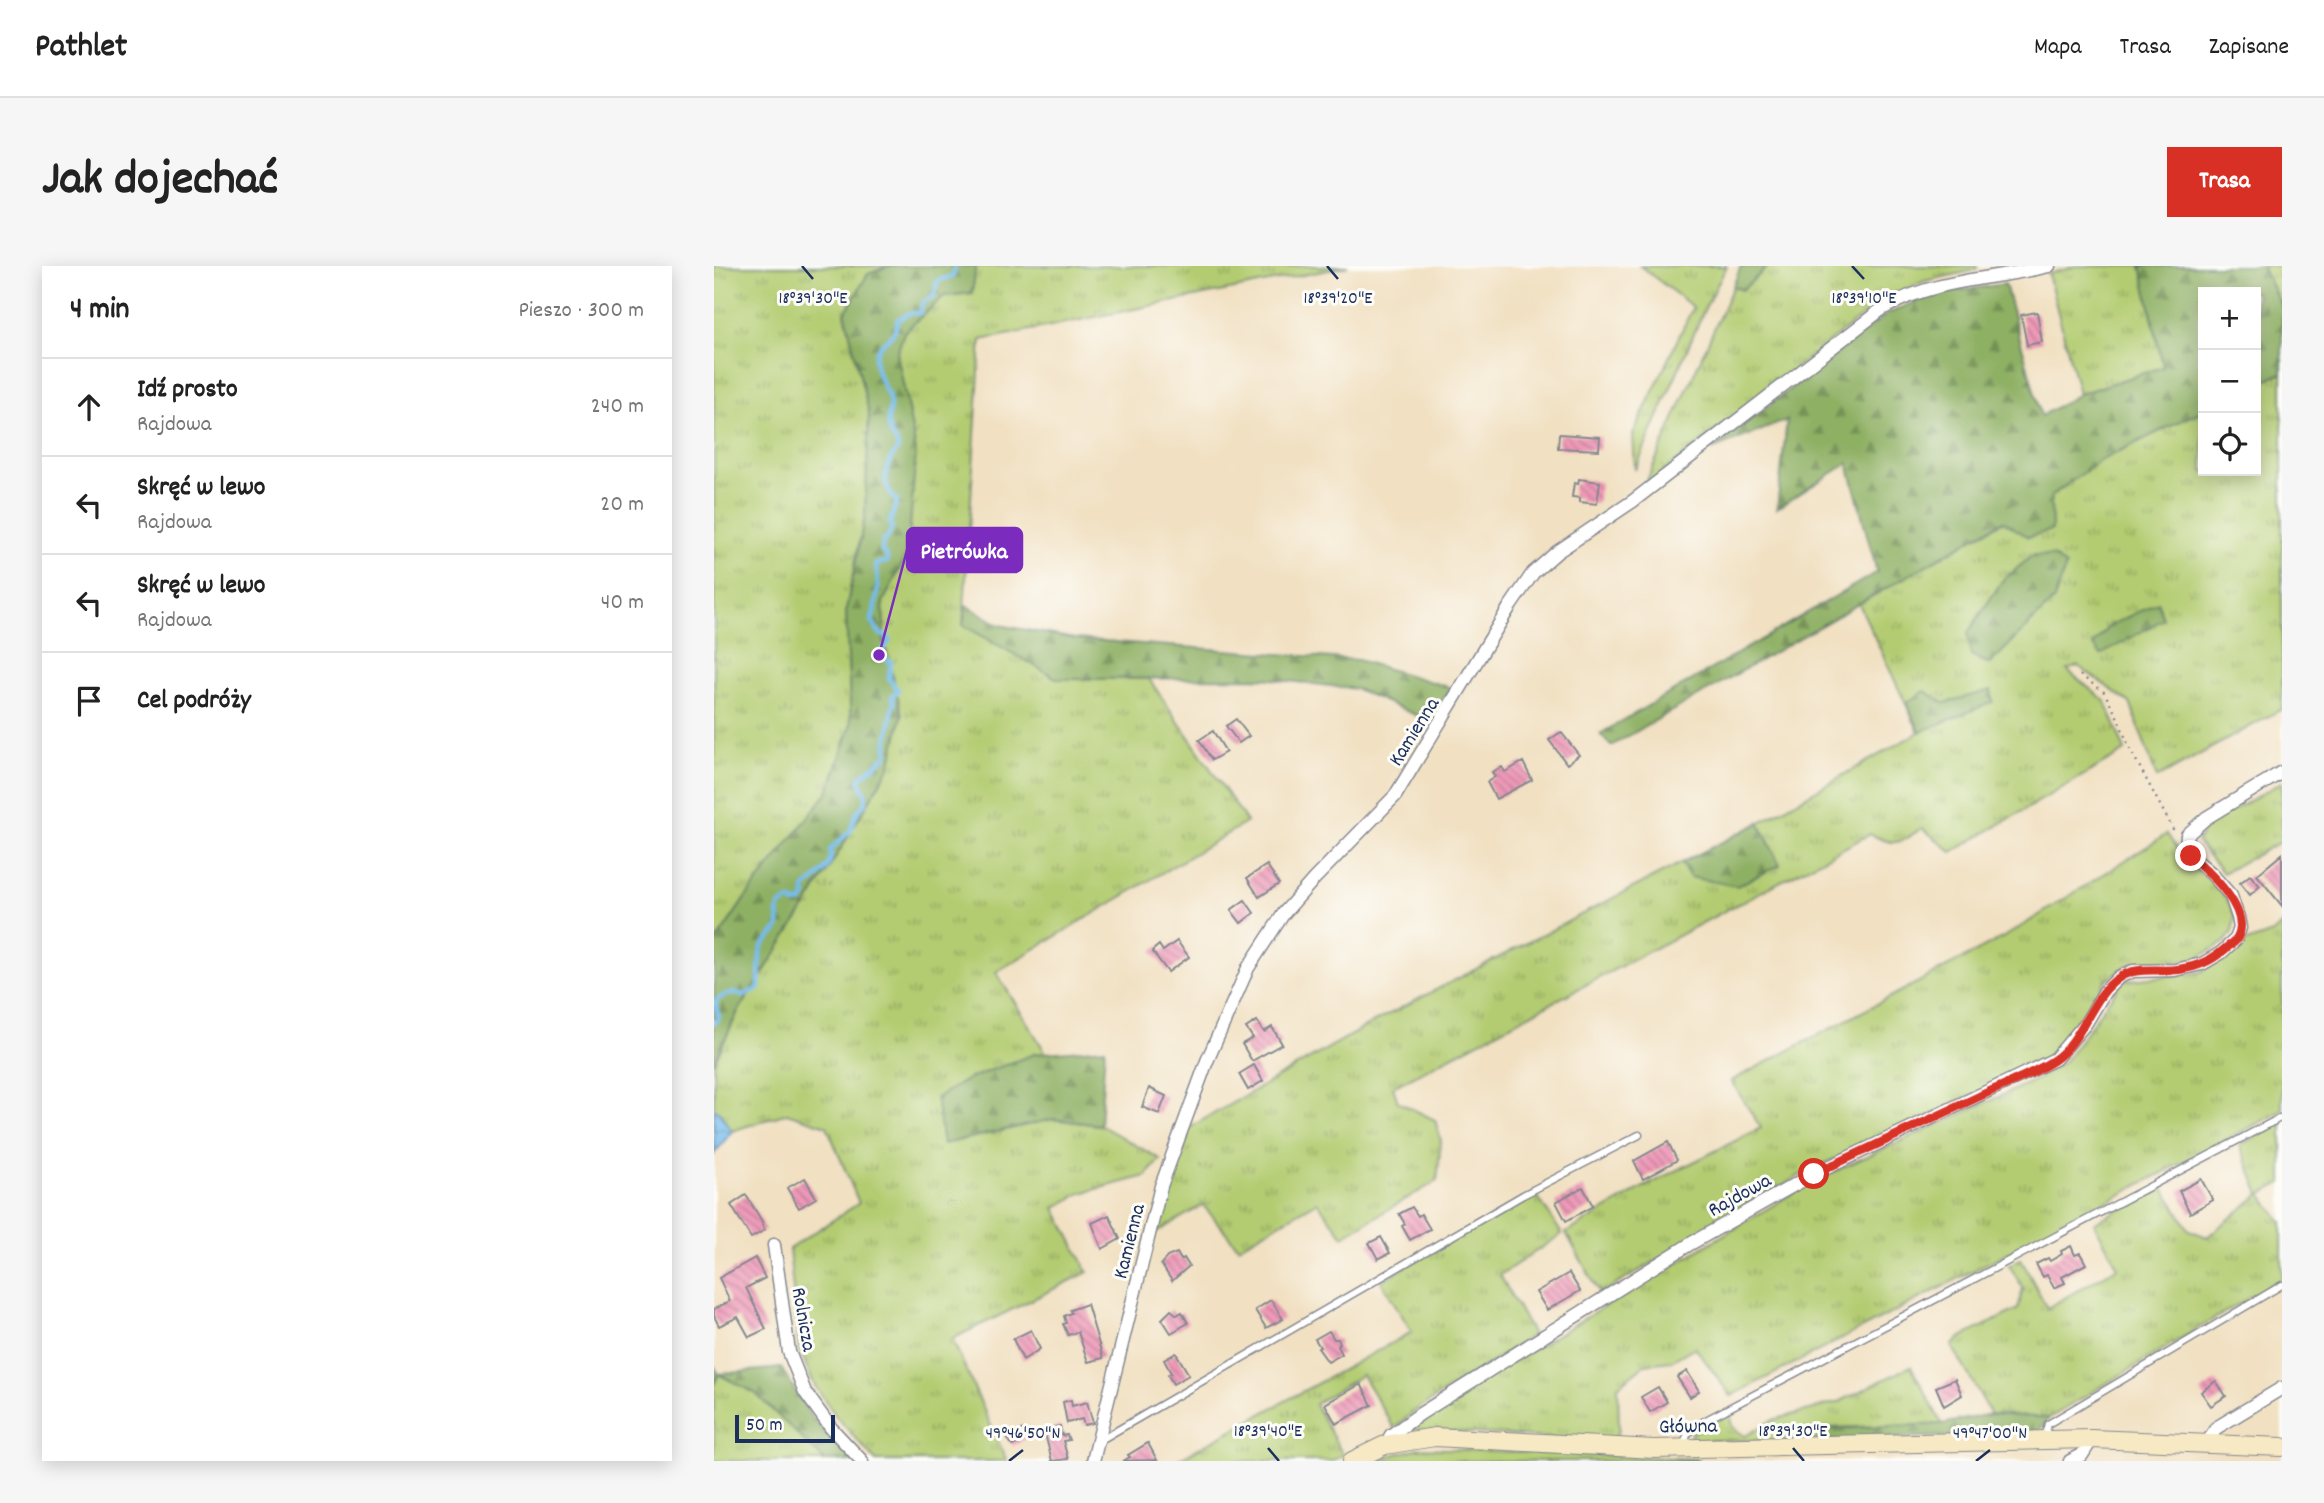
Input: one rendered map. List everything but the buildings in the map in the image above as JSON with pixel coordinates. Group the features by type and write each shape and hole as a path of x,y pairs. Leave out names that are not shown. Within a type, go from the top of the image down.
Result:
{"street":[{"name":"Kamienna","path":"1093,1461 1161,1186 1207,1061 1248,968 1284,913 1395,796 1533,573 1557,552 1633,501 1882,309 1931,287 2049,266"},
{"path":"2186,846 2187,835 2206,818 2282,772"},
{"name":"Rajdowa","path":"1385,1445 1391,1435 1420,1414 1724,1225 1814,1174 2055,1059 2086,1023 2105,991 2119,977 2133,971 2175,970 2202,964 2221,953 2236,939 2240,928 2238,917 2231,896 2211,873 2191,856 2186,846"},
{"name":"Rolnicza","path":"775,1245 789,1352 805,1392 831,1428 862,1461"},
{"path":"2206,1445 2216,1428 2282,1388"},
{"name":"Główna","path":"1352,1461 1385,1445 1435,1437 1612,1449 1858,1446 2092,1439 2282,1447"},
{"path":"2070,1461 2082,1455 2092,1439"}],"lane":[{"path":"1683,1448 1688,1433 1706,1420 2282,1117"},
{"path":"1098,1442 1523,1195 1639,1135"},
{"path":"2043,1440 2048,1424 2282,1285"}],"path":[{"path":"2080,675 2104,692 2169,823 2186,846"}],"green space":[{"path":"714,266 889,266 868,274 845,313 869,413 865,515 846,610 851,725 828,792 746,897 714,944"},
{"path":"889,266 976,266 972,293 944,296 904,332 897,353 916,451 908,552 883,602 884,641 902,715 890,766 808,903 738,1011 714,1063 714,944 746,897 828,792 851,725 846,610 865,515 869,413 845,313 868,274"},
{"path":"976,266 1348,266 981,340 963,625 1058,679 1149,679 1247,822 996,972 1046,1053 1034,1054 943,1144 1053,1119 1100,1125 1160,1159 1146,1176 1081,1193 1055,1208 1088,1272 952,1339 1007,1461 876,1461 838,1419 815,1386 799,1349 789,1249 859,1203 827,1126 787,1113 732,1131 718,1110 714,1110 714,1063 738,1012 808,903 886,773 902,715 884,641 883,602 908,552 915,445 897,353 904,332 944,296 972,293"},
{"path":"1640,266 1727,266 1704,310 1635,470 1633,434 1693,307"},
{"path":"1741,266 1769,266 1742,290 1733,286"},
{"path":"1769,266 1977,266 1976,270 1925,281 1884,299 1644,487 1733,286 1742,290"},
{"path":"2076,266 2141,266 2164,367 2079,394 2048,274"},
{"path":"2141,266 2262,266 2282,309 2282,373 2261,383 2261,287 2198,287 2198,412 2101,460 2051,496 2052,530 2028,537 2003,521 1611,746 1600,734 1877,572 1848,463 1777,508 1787,420 1711,450 1887,314 1933,294 2005,284 2041,416 2079,394 2163,367"},
{"path":"2262,266 2282,266 2282,307"},
{"path":"2282,373 2282,709 2157,778 2130,703 2078,666 2067,670 2106,702 2125,751 1952,852 1922,828 1897,842 1886,841 1870,834 1393,1087 1398,1102 1435,1120 1441,1141 1437,1181 1343,1236 1317,1202 1238,1247 1203,1205 1153,1234 1189,1128 1374,1022 1681,863 1690,877 1780,865 1759,823 1919,732 1859,604 2004,521 2028,537 2051,530 2051,496 2101,460 2198,412 2198,476 2261,476 2261,383"},
{"path":"2033,555 2053,556 2066,566 2054,600 1990,664 1971,655 1968,633 2002,581"},
{"path":"2158,602 2163,619 2101,655 2093,645 2109,626"},
{"path":"966,605 1000,625 1075,639 1358,660 1452,688 1427,720 1356,689 1263,678 1058,679 963,625"},
{"path":"1991,690 1993,702 1920,732 1906,703 1925,691 1944,703"},
{"path":"2282,782 2282,841 2223,873 2197,842 2206,826"},
{"path":"1759,823 1780,865 1737,886 1690,877 1681,863"},
{"path":"2167,834 2186,862 2213,882 2227,899 2235,917 2232,932 2225,942 2194,960 2129,965 2106,980 2076,1028 2055,1053 2034,1067 1804,1173 1600,1294 1566,1233 1642,1188 1761,1128 1731,1081 2006,936"},
{"path":"2282,924 2282,1111 1731,1396 1695,1347 1671,1361 1645,1364 1618,1386 1619,1430 1614,1442 1410,1429 1422,1416 1815,1180 2040,1078 2065,1061 2123,981 2201,972 2244,943 2273,933"},
{"path":"1105,1048 1100,1125 1053,1119 943,1144 936,1098 968,1079 1034,1054"},
{"path":"2282,1123 2282,1183 2261,1194 2282,1222 2282,1278 2049,1418 1991,1414 1952,1346 1960,1338 2018,1309 2023,1288 2009,1265 2021,1259 2047,1308 2118,1267 2094,1223 2162,1185 2189,1230 2207,1237 2260,1194 2240,1145"},
{"path":"1535,1193 1562,1234 1500,1275 1533,1335 1418,1409 1394,1428 1362,1375 1315,1404 1343,1455 1332,1461 1175,1461 1412,1332 1381,1281"},
{"path":"714,1366 719,1374 714,1385"},
{"path":"1911,1366 1942,1424 1827,1428 1816,1441 1691,1440 1692,1433 1732,1411 1732,1426 1745,1436 1773,1420 1839,1402"},
{"path":"781,1368 812,1418 853,1461 825,1461 755,1393 719,1374"},
{"path":"718,1374 755,1393 825,1461 714,1461 714,1385"},
{"path":"1991,1414 2049,1418 2037,1433 1816,1441 1827,1429 1942,1424"},
{"path":"1419,1448 1698,1459 1699,1461 1370,1461"}],"water":[{"path":"714,1110 717,1110 732,1131 714,1154"}],"waterway":[{"path":"714,1023 719,1017 715,1002 718,999 731,993 744,995 759,988 761,951 778,927 779,906 790,900 795,904 801,902 806,896 804,889 827,867 830,850 851,830 857,812 866,802 859,779 887,755 894,702 892,697 898,690 889,678 891,662 879,655 889,638 879,633 872,621 878,587 876,564 887,562 882,551 883,541 889,536 892,527 890,522 897,501 888,489 887,468 898,449 889,430 890,402 876,369 875,357 880,347 892,335 897,320 910,313 920,313 923,302 934,296 937,281 953,276 955,266"}],"place":[{"name":"Pietrówka","path":"879,655"}],"route":[{"path":"1814,1174 2055,1059 2065,1051 2105,991 2119,977 2133,971 2175,970 2202,964 2221,953 2236,939 2240,928 2238,917 2231,896 2211,873 2191,856"}]}
